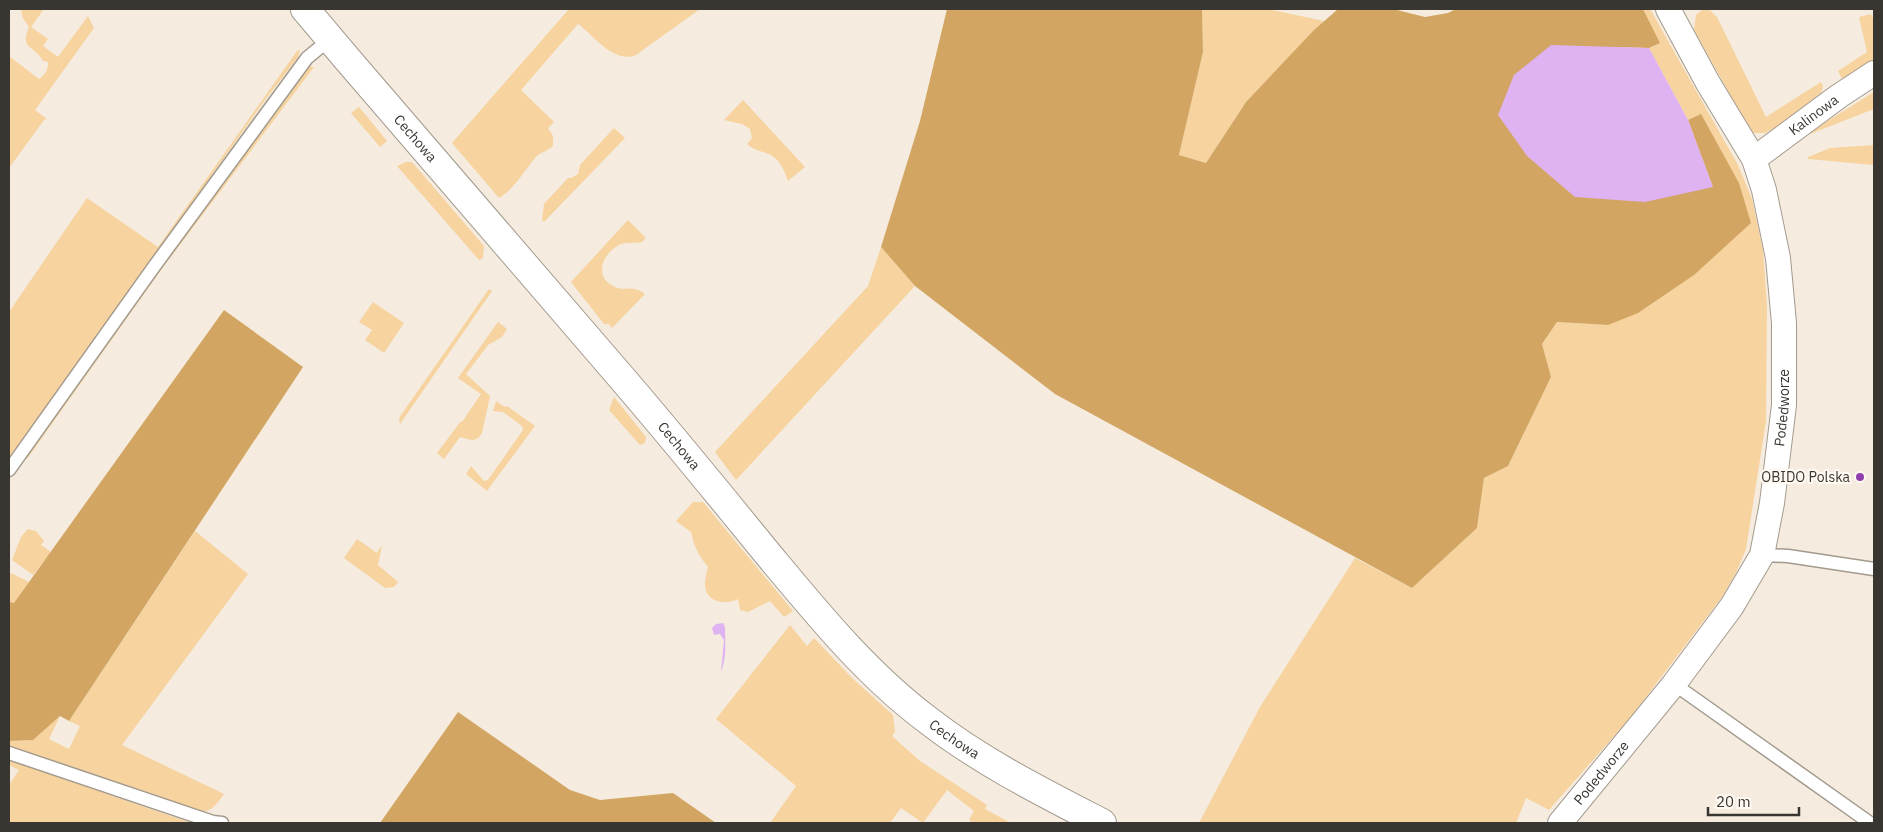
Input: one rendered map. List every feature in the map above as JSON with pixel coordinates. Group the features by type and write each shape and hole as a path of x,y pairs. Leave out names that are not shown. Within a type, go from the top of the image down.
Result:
{"street":[{"name":"Cechowa","path":"305,9 622,377 804,598 851,652 888,688 928,721 975,754 1038,791 1102,823"},
{"name":"Podedworze","path":"1560,823 1674,684 1732,606 1762,555 1772,503 1784,405 1784,324 1778,258 1764,190 1754,160 1708,83 1668,9"},
{"name":"Kalinowa","path":"1754,160 1839,96 1874,73"}],"lane":[{"path":"9,470 153,268 307,58 330,38"},
{"path":"1762,555 1788,556 1874,569"},
{"path":"1674,684 1870,823"},
{"path":"9,753 213,822 222,823"}],"shaded area":[{"path":"23,9 44,9 31,27 48,39 43,46 58,57 88,16 94,28 35,110 47,119 44,120 9,168 9,56 39,79 46,72 48,65 48,62 43,61 27,44 26,34 29,27 23,18 21,11"},
{"path":"569,9 700,9 636,55 628,57 612,52 578,24 521,90 554,122 548,128 553,136 553,146 540,153 515,184 499,198 452,143"},
{"path":"947,9 1202,9 1203,52 1179,155 1206,163 1246,102 1314,30 1338,9 1393,9 1425,17 1448,13 1456,9 1643,9 1660,43 1649,48 1609,47 1713,187 1688,120 1701,114 1739,183 1751,223 1694,275 1638,313 1608,325 1557,322 1542,344 1551,377 1508,466 1484,478 1477,528 1412,588 1055,394 915,286 881,247 920,121"},
{"path":"1202,9 1268,9 1324,21 1246,102 1206,163 1179,155 1203,52"},
{"path":"1643,9 1650,9 1738,165 1752,199 1763,250 1767,306 1766,421 1746,549 1736,573 1722,597 1630,718 1549,810 1526,798 1516,823 1199,823 1260,707 1355,558 1412,588 1477,528 1484,478 1508,466 1551,377 1542,344 1557,322 1608,325 1701,115 1688,120 1649,48 1660,43"},
{"path":"1703,9 1709,9 1717,17 1766,117 1821,82 1823,86 1821,93 1776,127 1765,133 1754,133 1748,127 1694,30 1696,15"},
{"path":"1871,14 1874,17 1874,61 1842,79 1838,71 1867,52 1859,17"},
{"path":"1551,45 1649,48 1688,120 1713,187 1645,202 1575,197 1527,156 1498,115 1514,75"},
{"path":"300,50 298,57 265,100 9,460 9,312 87,198 158,247 297,51"},
{"path":"308,67 314,67 164,266 27,459 27,453 229,172"},
{"path":"1874,92 1874,109 1810,134 1810,132"},
{"path":"743,100 805,167 788,181 778,160 747,144 752,138 750,129 742,124 724,120"},
{"path":"359,107 387,141 380,147 351,113"},
{"path":"614,128 625,138 544,222 542,220 544,204 568,178 578,174 580,165"},
{"path":"1874,145 1874,165 1808,159 1808,157 1830,148"},
{"path":"406,162 412,162 484,246 483,258 479,260 397,166"},
{"path":"628,220 646,238 642,242 622,244 613,249 604,260 602,272 608,283 615,287 636,289 645,294 612,328 609,324 604,324 571,282"},
{"path":"881,247 915,286 736,480 715,452 868,286"},
{"path":"489,289 492,291 400,424 399,418"},
{"path":"373,302 404,323 384,353 365,340 372,330 359,322"},
{"path":"224,310 303,367 69,721 60,716 33,740 9,741 9,602 14,603"},
{"path":"498,322 507,329 502,337 488,345 466,374 490,396 482,433 475,440 460,437 444,459 437,453 462,422 481,394 458,378"},
{"path":"614,397 646,437 645,443 640,445 609,410"},
{"path":"496,401 505,407 507,406 535,426 487,491 466,474 471,466 484,481 488,480 523,430 522,426 503,412 493,411"},
{"path":"693,502 703,502 793,611 784,617 770,601 748,612 740,610 738,599 721,602 711,598 705,583 708,567 697,551 691,532 676,521"},
{"path":"28,529 36,531 44,541 41,545 51,552 33,575 12,560 21,537"},
{"path":"195,531 248,574 122,745 224,794 217,803 205,812 201,812 20,752 9,746 9,741 33,740 60,716 49,739 69,749 80,726 69,721"},
{"path":"357,539 377,553 382,545 378,565 398,582 394,587 385,588 344,558"},
{"path":"11,573 29,582 14,604 9,602 9,575"},
{"path":"723,623 725,627 725,650 721,672 724,640 720,634 714,635 712,628 716,624"},
{"path":"790,625 807,646 814,638 852,678 893,715 895,732 892,736 920,761 987,805 985,809 1011,823 973,823 969,820 974,811 947,790 923,823 901,808 890,823 770,823 796,786 716,719"},
{"path":"458,712 570,790 600,800 673,793 716,823 380,823"},
{"path":"9,760 191,823 9,823 9,785 19,770 9,765"}],"place":[{"name":"OBIDO Polska","path":"1860,477"}]}
